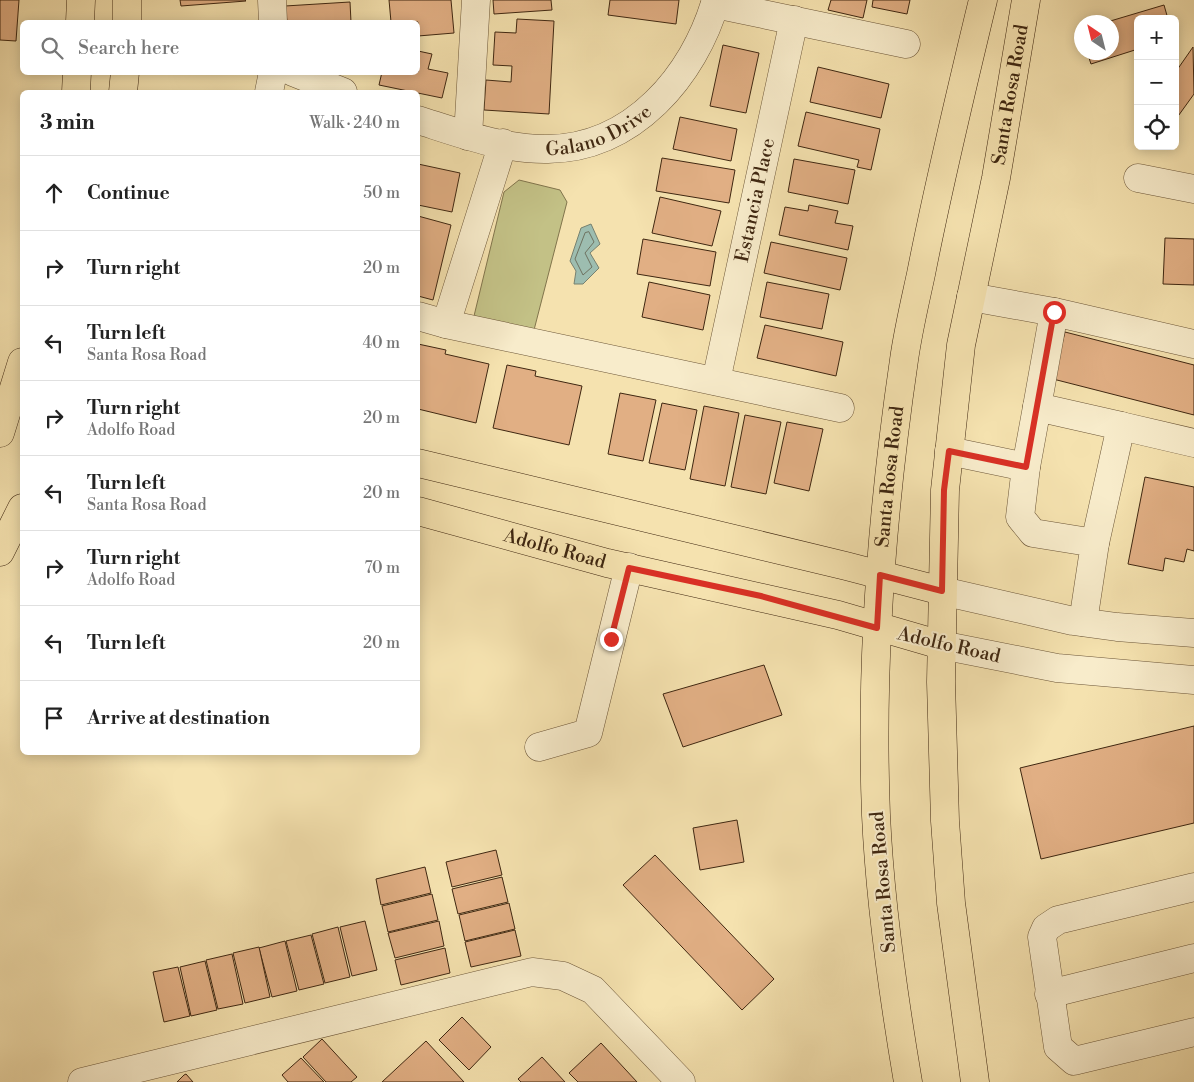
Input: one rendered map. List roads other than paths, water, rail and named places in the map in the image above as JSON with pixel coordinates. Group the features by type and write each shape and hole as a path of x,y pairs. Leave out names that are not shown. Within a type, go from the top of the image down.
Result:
{"main road":[{"path":"80,20 81,0"},
{"path":"127,0 127,20"},
{"name":"Santa Rosa Road","path":"908,1082 896,1014 882,899 876,816 874,731 880,575 904,358 940,178 983,0"},
{"name":"Santa Rosa Road","path":"975,1082 951,904 944,821 941,644 944,490 961,345 996,178 1026,0"},
{"path":"76,90 77,75"},
{"path":"123,90 125,75"},
{"path":"8,416 16,366"},
{"path":"420,463 942,591"},
{"path":"0,552 20,512"},
{"name":"Adolfo Road","path":"420,512 629,568 770,599 941,644"}],"street":[{"path":"272,0 273,20"},
{"path":"468,136 476,0"},
{"path":"715,2 906,44"},
{"name":"Galano Drive","path":"420,121 468,136 524,148 548,149 579,145 621,128 638,117 680,78 693,57 715,2"},
{"name":"Estancia Place","path":"716,381 794,20"},
{"path":"269,90 272,75"},
{"path":"300,75 338,90"},
{"path":"446,324 503,143"},
{"path":"1138,178 1194,189"},
{"path":"971,297 1054,312 1194,344"},
{"path":"1054,312 1026,467 1020,517 1033,533 1095,543"},
{"path":"420,317 446,324 840,408"},
{"path":"1037,407 1194,443"},
{"path":"1083,622 1095,543 1120,426"},
{"path":"949,451 1026,467"},
{"path":"539,747 588,733 629,568"},
{"path":"942,591 1083,622 1194,633"},
{"name":"Adolfo Road","path":"941,644 1057,668 1194,680"},
{"path":"1194,887 1054,922 1046,928 1042,937 1058,1047 1074,1061 1194,1032"},
{"path":"1049,994 1194,958"},
{"path":"82,1082 532,972 563,976 593,990 682,1082"}],"water":[{"path":"591,224 600,244 590,253 599,268 583,284 574,284 576,271 570,261 581,228"}]}
